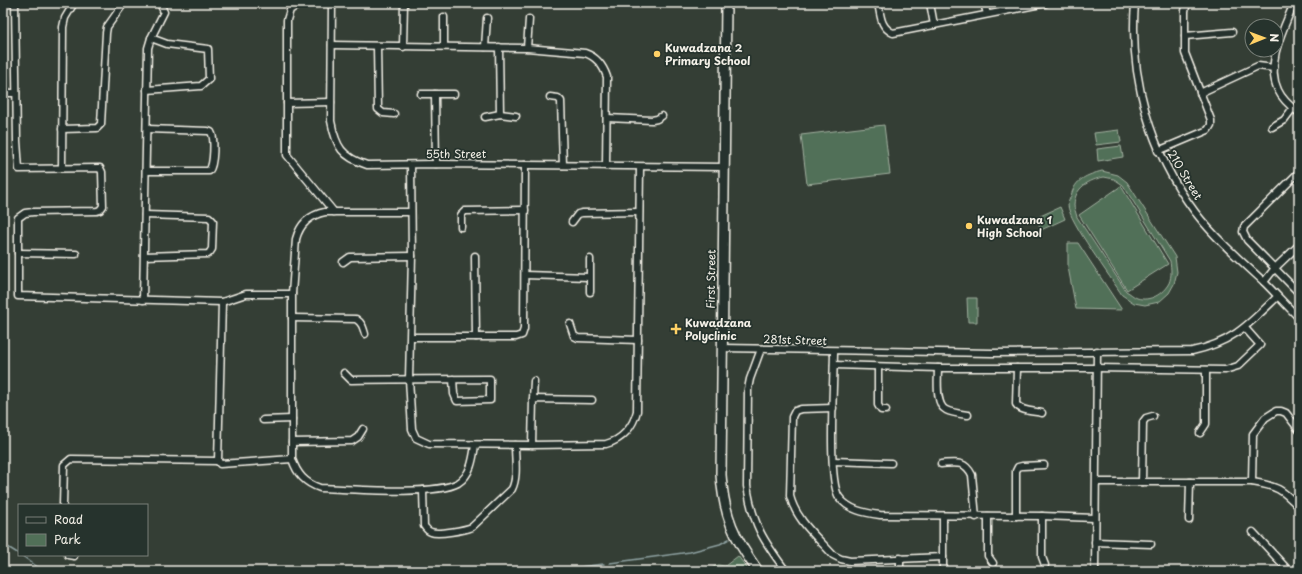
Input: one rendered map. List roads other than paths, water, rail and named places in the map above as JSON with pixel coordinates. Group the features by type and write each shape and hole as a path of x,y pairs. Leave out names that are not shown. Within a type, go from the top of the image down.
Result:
{"street":[{"path":"15,3 17,141 19,169 102,169 102,208 97,211 33,212 22,215 18,218 18,296 222,302 246,294 292,294"},
{"path":"62,168 63,26 65,18 74,3"},
{"path":"62,129 97,128 101,124 107,27 124,3"},
{"path":"143,300 148,48 151,38 164,12 160,3"},
{"path":"301,3 290,10 287,20 287,155 334,212"},
{"name":"55th Street","path":"332,3 331,121 334,136 339,147 347,156 368,165 563,165 725,168"},
{"path":"404,3 404,47"},
{"name":"First Street","path":"726,3 721,467 724,503 730,523 740,544 758,571"},
{"path":"878,3 882,24 886,30 893,33 1046,3"},
{"path":"930,3 934,25"},
{"path":"984,3 987,14"},
{"name":"210 Street","path":"1135,3 1134,21 1137,76 1148,122 1158,151 1195,211 1232,254 1264,282 1299,318"},
{"path":"1158,151 1208,130 1211,125 1211,120 1186,53 1185,11 1187,3"},
{"path":"1294,3 1280,36 1274,57 1274,80 1278,91 1299,113"},
{"path":"444,18 444,46"},
{"path":"485,47 487,18"},
{"path":"527,48 529,19"},
{"path":"1185,36 1232,32"},
{"path":"147,90 201,86 209,79 208,49 167,44 151,38"},
{"path":"332,45 499,47 585,53 595,58 602,65 607,77 606,166"},
{"path":"377,46 378,109 383,113 394,114"},
{"path":"499,47 500,114"},
{"path":"1200,93 1258,66 1274,68"},
{"path":"3,93 16,93"},
{"path":"421,94 454,94"},
{"path":"435,94 436,164"},
{"path":"550,97 558,98 561,101 563,165"},
{"path":"287,103 331,102"},
{"path":"1272,127 1284,120 1293,108"},
{"path":"485,117 500,114 516,116"},
{"path":"607,118 652,120 662,116"},
{"path":"146,171 209,171 213,166 213,136 211,132 147,129"},
{"path":"411,165 412,256 409,379 412,429 416,438 429,444 476,445 606,444 614,442 624,434 635,419 637,411 640,167"},
{"path":"411,337 516,337 522,335 524,329 525,275 525,165"},
{"path":"1299,172 1244,227 1243,232 1247,240 1299,293"},
{"path":"461,227 461,215 465,211 525,210"},
{"path":"411,212 334,212 317,214 304,222 297,232 292,294 292,459 296,469 304,479 312,485 320,488 423,490 449,487 459,482 467,473 472,464 476,445"},
{"path":"572,222 578,214 582,213 639,212"},
{"path":"144,256 208,254 212,249 213,221 210,217 145,215"},
{"path":"1264,282 1275,268 1299,245"},
{"path":"18,253 76,254"},
{"path":"343,262 350,257 412,256"},
{"path":"475,256 476,337"},
{"path":"590,259 590,292"},
{"path":"525,275 589,277"},
{"name":"281st Street","path":"722,348 992,353 1192,351 1212,346 1226,340 1245,328 1277,296"},
{"path":"218,461 222,302"},
{"path":"292,318 356,319 363,326 364,334"},
{"path":"570,324 574,336 578,338 638,340"},
{"path":"834,365 938,368 1225,370 1238,366 1260,345 1245,328"},
{"path":"761,349 748,389 747,486 749,501 757,528 766,544 786,571"},
{"path":"834,351 833,461 837,492 844,503 860,511 875,514 1095,518"},
{"path":"1095,571 1097,351"},
{"path":"878,367 878,405 881,410 886,410"},
{"path":"938,368 939,401 941,407 946,411 968,415"},
{"path":"1017,368 1016,404 1021,409 1042,412"},
{"path":"1200,433 1206,424 1206,370"},
{"path":"344,373 350,380 409,379 453,379 490,379 490,400 457,401 454,394 453,379"},
{"path":"532,445 534,381"},
{"path":"533,399 592,400"},
{"path":"833,408 801,408 795,411 792,417 790,496 792,506 797,514 833,555 841,560 850,561 943,557"},
{"path":"1252,482 1254,434 1265,418 1276,411 1281,411 1286,413 1299,430"},
{"path":"1142,482 1143,422 1146,418 1153,416"},
{"path":"263,420 292,419"},
{"path":"292,442 352,442 358,437 363,429"},
{"path":"423,490 424,526 427,530 436,533 465,530 472,527 512,489 515,478 516,445"},
{"path":"63,504 64,465 70,460 218,461 221,465 292,459"},
{"path":"833,461 891,463"},
{"path":"941,464 956,462 969,469 972,475 976,517"},
{"path":"1016,516 1016,471 1018,467 1044,465"},
{"path":"1097,482 1252,482 1267,484 1278,488 1287,494 1299,507"},
{"path":"1189,520 1190,482"},
{"path":"943,516 943,571"},
{"path":"988,516 988,556 994,563"},
{"path":"1042,516 1042,557 1045,565"},
{"path":"1253,532 1290,571"},
{"path":"1095,542 1151,544"},
{"path":"900,558 900,571"}],"waterway":[{"path":"610,563 690,552 720,544 729,539"},
{"path":"3,544 18,553"},
{"path":"22,556 43,571"},
{"path":"547,571 604,564"}],"place":[{"name":"Kuwadzana 2 Primary School","path":"657,54"},
{"name":"Kuwadzana 1 High School","path":"969,226"},
{"name":"Kuwadzana Polyclinic","path":"676,329"}]}
